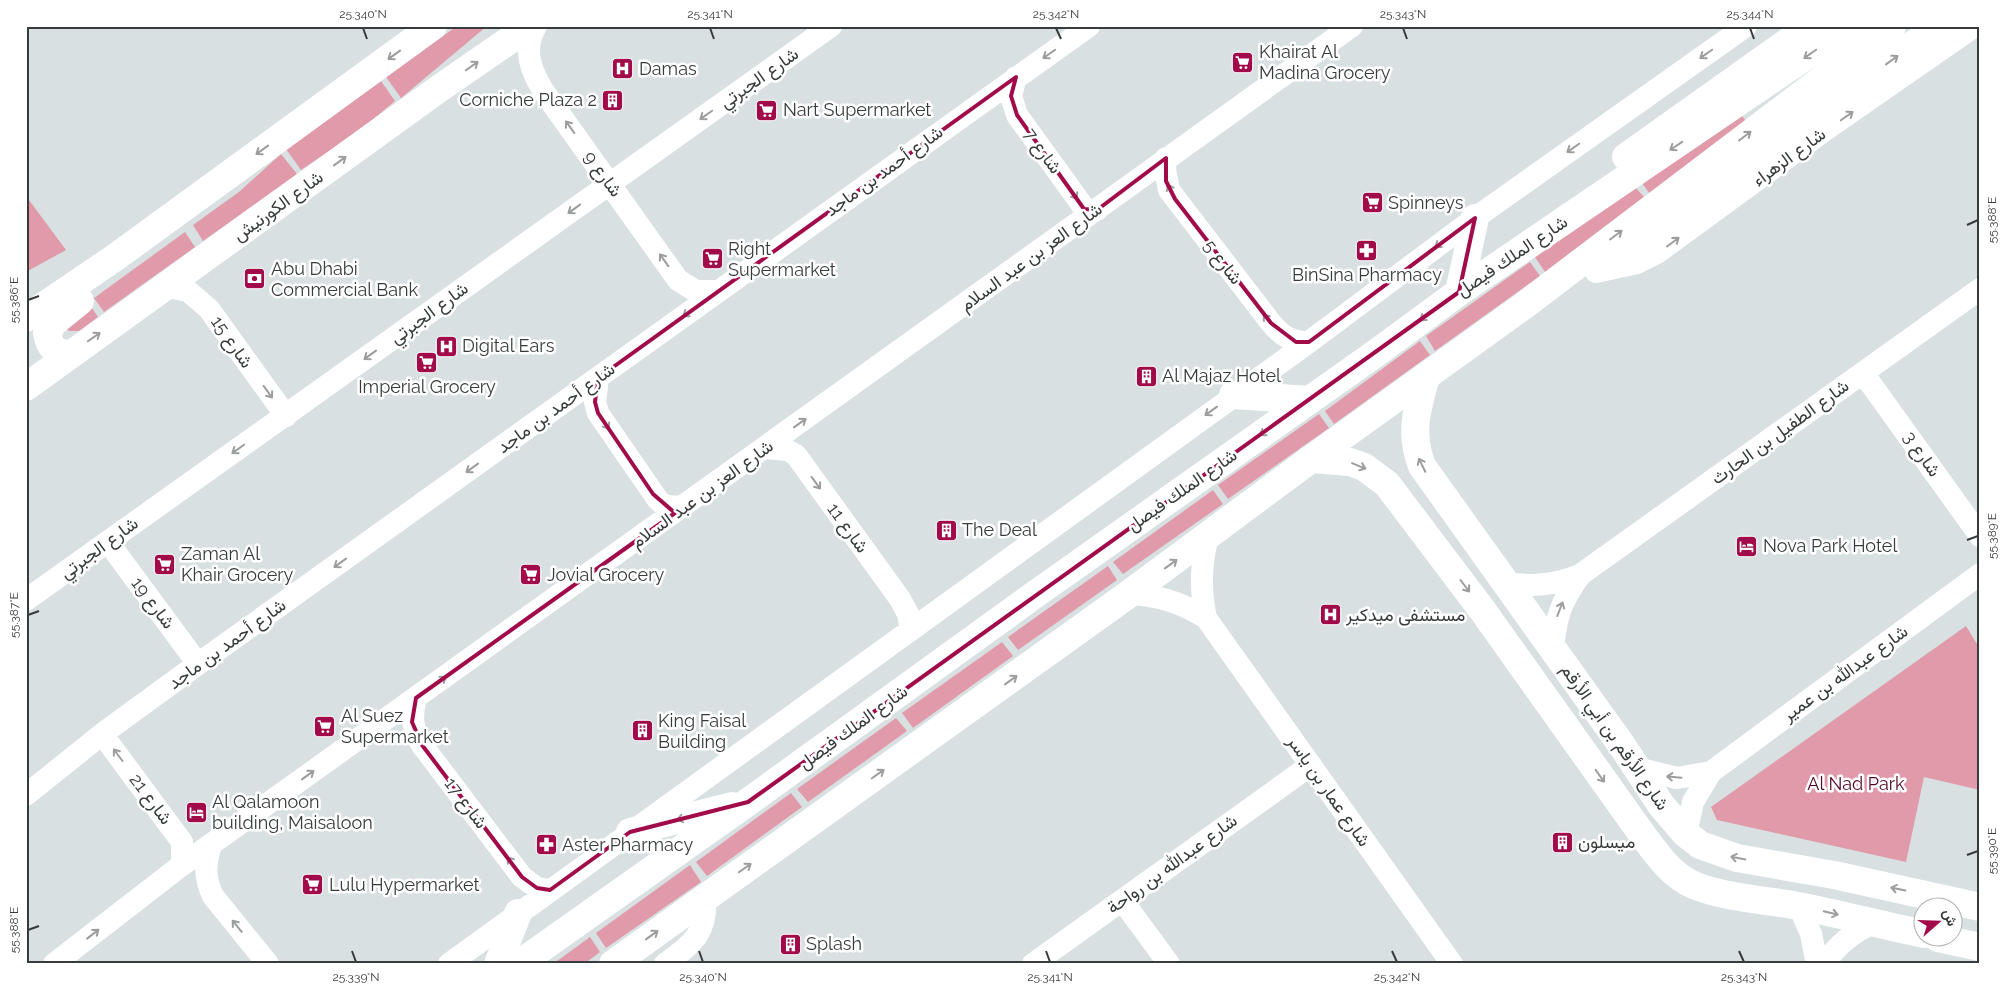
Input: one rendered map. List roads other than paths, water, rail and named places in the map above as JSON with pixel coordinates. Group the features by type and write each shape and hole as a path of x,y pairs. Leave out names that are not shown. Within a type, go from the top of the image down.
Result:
{"main road":[{"path":"26,318 113,259 433,26"},
{"name":"شارع الكورنيش","path":"26,387 432,94 530,26"},
{"path":"1532,242 1544,218 1554,208 1810,26"},
{"name":"شارع الملك فيصل","path":"519,964 1310,400 1458,292 1850,26"},
{"path":"613,964 1130,594 1522,307 1892,26"},
{"path":"1522,307 1550,300 1596,272 1940,26"},
{"path":"1458,292 1475,218"},
{"path":"70,354 56,351 51,346 47,333 50,326 105,282 113,267 113,259"},
{"name":"شارع الأرقم بن أبي الأرقم","path":"1426,376 1415,419 1414,435 1422,466 1553,648 1661,804 1686,834 1700,845 1727,855 1834,875 1980,907"},
{"path":"1233,395 1310,400"},
{"name":"شارع الأرقم بن أبي الأرقم","path":"1312,459 1350,462 1364,467 1387,484 1416,520 1666,865 1696,886 1799,906 1914,932"},
{"path":"1416,520 1411,503 1416,497 1424,497 1474,564 1487,576 1505,583"},
{"path":"1524,668 1542,671 1551,679 1608,756 1617,756 1623,751 1630,758"},
{"path":"630,832 748,802"},
{"path":"498,964 518,913"},
{"path":"1964,944 1980,947"}],"street":[{"name":"شارع 9","path":"536,26 529,42 528,54 536,78 678,280 696,291 716,291"},
{"name":"شارع الجبرتي","path":"26,600 831,26"},
{"name":"شارع أحمد بن ماجد","path":"26,794 102,734 198,664 598,378 716,291 1089,26"},
{"name":"شارع العز بن عبد السلام","path":"62,961 178,868 1352,26"},
{"path":"449,964 1233,395 1309,342 1475,218 1746,26"},
{"name":"شارع الزهراء","path":"1596,272 1637,263 1657,254 1821,133 1975,26"},
{"name":"شارع 7","path":"1016,77 1011,96 1017,115 1082,205 1088,211 1097,210"},
{"name":"شارع 5","path":"1166,158 1165,170 1169,190 1258,308 1278,332 1288,339 1296,342 1309,342"},
{"name":"شارع 15","path":"165,288 188,291 209,309 286,416"},
{"name":"شارع الطفيل بن الحارث","path":"1505,583 1538,586 1552,584 1580,575 1980,289"},
{"name":"شارع 3","path":"1864,372 1980,536"},
{"path":"598,378 595,402 604,424 658,500 665,506 683,507"},
{"name":"شارع 11","path":"766,448 787,450 796,456 900,599 908,614 911,630"},
{"name":"شارع عمار بن ياسر","path":"1206,618 1201,585 1204,553 1208,537"},
{"name":"شارع 19","path":"108,542 198,664"},
{"name":"شارع عبدالله بن عمير","path":"1686,834 1693,802 1711,772 1980,574"},
{"name":"شارع الطفيل بن الحارث","path":"1553,648 1557,614 1580,575"},
{"name":"شارع عمار بن ياسر","path":"1130,594 1162,598 1178,603 1206,618 1452,964"},
{"name":"شارع 17","path":"416,698 412,709 412,722 415,734 422,745 522,877 537,888 550,890"},
{"name":"شارع 21","path":"102,734 182,842 182,860 178,868"},
{"name":"شارع عبدالله بن عمير","path":"1630,758 1677,778 1711,772"},
{"name":"شارع عبدالله بن رواحة","path":"1033,964 1311,765"},
{"path":"211,845 205,871 213,896 268,964"},
{"path":"665,964 693,943 702,929 707,913 706,896"},
{"path":"1122,900 1169,964"},
{"path":"1799,906 1811,934 1817,964"},
{"path":"1824,964 1843,941 1857,930 1874,923"}],"place":[{"name":"Khairat Al Madina Grocery","path":"1243,62"},
{"name":"Damas","path":"623,69"},
{"name":"Corniche Plaza 2","path":"613,100"},
{"name":"Nart Supermarket","path":"767,110"},
{"name":"Spinneys","path":"1372,203"},
{"name":"BinSina Pharmacy","path":"1367,250"},
{"name":"Right Supermarket","path":"712,259"},
{"name":"Abu Dhabi Commercial Bank","path":"255,279"},
{"name":"Digital Ears","path":"446,346"},
{"name":"Imperial Grocery","path":"427,362"},
{"name":"Al Majaz Hotel","path":"1146,376"},
{"name":"The Deal","path":"946,530"},
{"name":"Nova Park Hotel","path":"1747,546"},
{"name":"Zaman Al Khair Grocery","path":"165,564"},
{"name":"Jovial Grocery","path":"531,575"},
{"name":"مستشفى ميدكير","path":"1330,615"},
{"name":"Al Suez Supermarket","path":"325,726"},
{"name":"King Faisal Building","path":"642,731"},
{"name":"Al Qalamoon building, Maisaloon","path":"196,812"},
{"name":"ميسلون","path":"1562,842"},
{"name":"Aster Pharmacy","path":"546,845"},
{"name":"Lulu Hypermarket","path":"313,885"},
{"name":"Splash","path":"790,944"}],"park label":[{"name":"Al Nad Park","path":"1856,784"}]}
